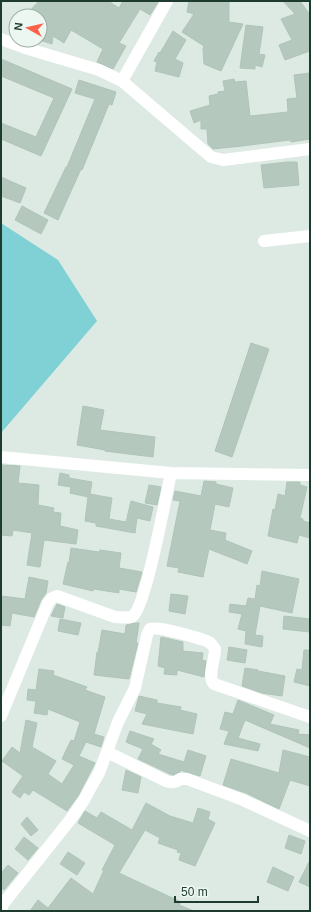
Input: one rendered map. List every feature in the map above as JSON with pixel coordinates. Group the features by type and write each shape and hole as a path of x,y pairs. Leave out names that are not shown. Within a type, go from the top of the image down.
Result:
{"street":[{"path":"122,80 167,1"},
{"path":"1,39 25,48 99,70 122,80 211,157 223,160 310,149"},
{"path":"264,241 310,236"},
{"path":"1,458 171,473 310,475"},
{"path":"1,716 48,603 52,598 57,596 115,617 132,617 136,612 147,582 171,473"},
{"path":"1,911 3,904 35,866 84,800 98,773 118,722 135,688 147,635 153,628 179,633 203,640 213,645 215,654 210,675 214,684 310,717"},
{"path":"107,752 166,781 172,783 180,779 187,779 243,800 310,831"}],"water":[{"path":"1,223 58,260 97,321 1,433"}],"building":[{"path":"39,1 108,1 119,8 123,1 158,2 150,15 140,9 119,43 126,46 113,69 97,62 103,49 71,30 64,43 53,36 52,44 48,43 48,8 32,8"},
{"path":"189,1 229,1 229,22 243,24 221,71 204,64 204,46 182,32 194,14 187,12"},
{"path":"283,1 300,1 310,15 310,51 285,60 279,45 292,40 281,19 295,14"},
{"path":"246,25 263,27 259,54 265,55 262,67 255,65 255,69 240,68"},
{"path":"173,31 186,40 175,59 183,63 179,77 155,71 157,62 154,61"},
{"path":"1,59 72,89 41,156 1,139 1,123 36,137 54,98 1,76"},
{"path":"310,73 310,139 213,149 208,144 207,129 201,129 201,120 194,123 190,111 210,105 209,96 225,91 223,81 234,79 235,82 246,81 250,116 288,112 287,99 297,98 294,75"},
{"path":"79,80 116,92 112,105 109,104 82,170 81,169 58,220 44,213 67,167 95,99 75,93"},
{"path":"297,162 299,185 264,188 261,165"},
{"path":"1,177 26,188 20,203 1,196"},
{"path":"22,206 48,220 41,234 15,220"},
{"path":"251,343 269,349 232,457 215,451"},
{"path":"83,406 104,410 100,430 155,437 153,457 105,451 77,445"},
{"path":"1,465 20,466 18,483 39,485 38,505 54,508 53,512 61,513 60,526 78,530 76,544 44,540 40,567 27,565 32,533 13,530 12,536 1,535"},
{"path":"60,473 69,475 69,478 92,482 90,494 112,498 109,519 126,522 131,501 153,507 150,521 137,518 135,533 96,526 96,523 85,521 88,497 70,493 71,487 58,485"},
{"path":"204,481 216,482 216,484 233,488 229,507 215,504 210,530 226,533 225,540 252,551 247,564 209,549 203,577 178,572 179,568 167,566 180,501 173,500 175,491 201,496"},
{"path":"287,482 300,482 300,485 307,487 300,518 303,519 303,521 310,523 310,538 299,535 297,543 268,536 273,509 275,510 278,494 285,496"},
{"path":"149,485 161,487 157,505 145,503"},
{"path":"71,548 121,553 119,568 142,572 136,592 119,589 119,593 94,589 93,591 63,584 68,562 69,563"},
{"path":"262,571 299,579 292,613 260,606 255,635 263,636 262,647 245,644 246,631 238,629 242,614 229,612 230,604 246,606 248,598 255,599 257,585 260,586"},
{"path":"29,577 48,581 46,593 41,600 34,617 12,613 10,626 1,625 1,596 25,599"},
{"path":"171,594 188,596 185,614 169,611"},
{"path":"57,604 65,607 63,618 51,616"},
{"path":"284,616 310,619 310,632 283,629"},
{"path":"60,619 81,623 78,635 58,631"},
{"path":"139,623 136,643 138,643 129,679 94,675 102,630 125,634 126,625"},
{"path":"161,637 183,642 183,651 203,653 202,660 206,661 204,677 177,670 177,675 164,674 165,668 158,666"},
{"path":"229,647 247,650 245,663 227,660"},
{"path":"304,650 310,650 310,686 294,682 297,669 302,670"},
{"path":"245,668 285,676 282,696 262,693 242,686"},
{"path":"39,669 54,671 53,675 87,687 85,690 105,697 94,734 104,737 101,747 86,742 79,756 95,763 78,796 67,811 33,790 29,795 24,792 20,798 12,792 23,776 2,761 12,747 20,753 26,720 37,723 32,747 56,761 48,774 62,784 74,765 62,759 71,740 74,741 80,722 48,709 47,715 34,713 36,701 27,700 28,689 36,690"},
{"path":"139,696 157,700 157,703 181,707 180,710 197,714 193,734 142,724 147,714 135,711"},
{"path":"238,700 274,715 270,724 299,730 298,734 310,735 310,748 245,720 238,738 260,744 258,751 224,744 229,731 220,729 225,712 233,714"},
{"path":"130,731 154,739 151,744 161,750 158,754 184,762 188,750 206,756 200,776 180,770 180,772 173,775 138,759 143,749 126,742"},
{"path":"283,750 310,757 310,786 290,780 279,809 246,793 223,785 231,759 279,773"},
{"path":"126,770 141,777 138,793 122,790"},
{"path":"146,803 170,816 193,823 198,808 210,812 208,819 215,823 195,866 179,860 181,853 177,852 178,850 158,843 160,838 145,830 119,873 181,902 179,905 194,911 30,911 38,900 48,908 71,878 93,894 104,870 102,870 115,845 78,823 85,811 97,818 101,812 132,830"},
{"path":"27,817 38,830 31,836 21,824"},
{"path":"289,835 305,841 301,854 285,848"},
{"path":"24,837 38,848 28,860 15,849"},
{"path":"68,852 85,863 77,875 60,864"},
{"path":"310,860 310,887 299,882"},
{"path":"8,865 18,873 4,890 1,888 1,873"},
{"path":"273,867 294,877 288,891 267,882"}]}
